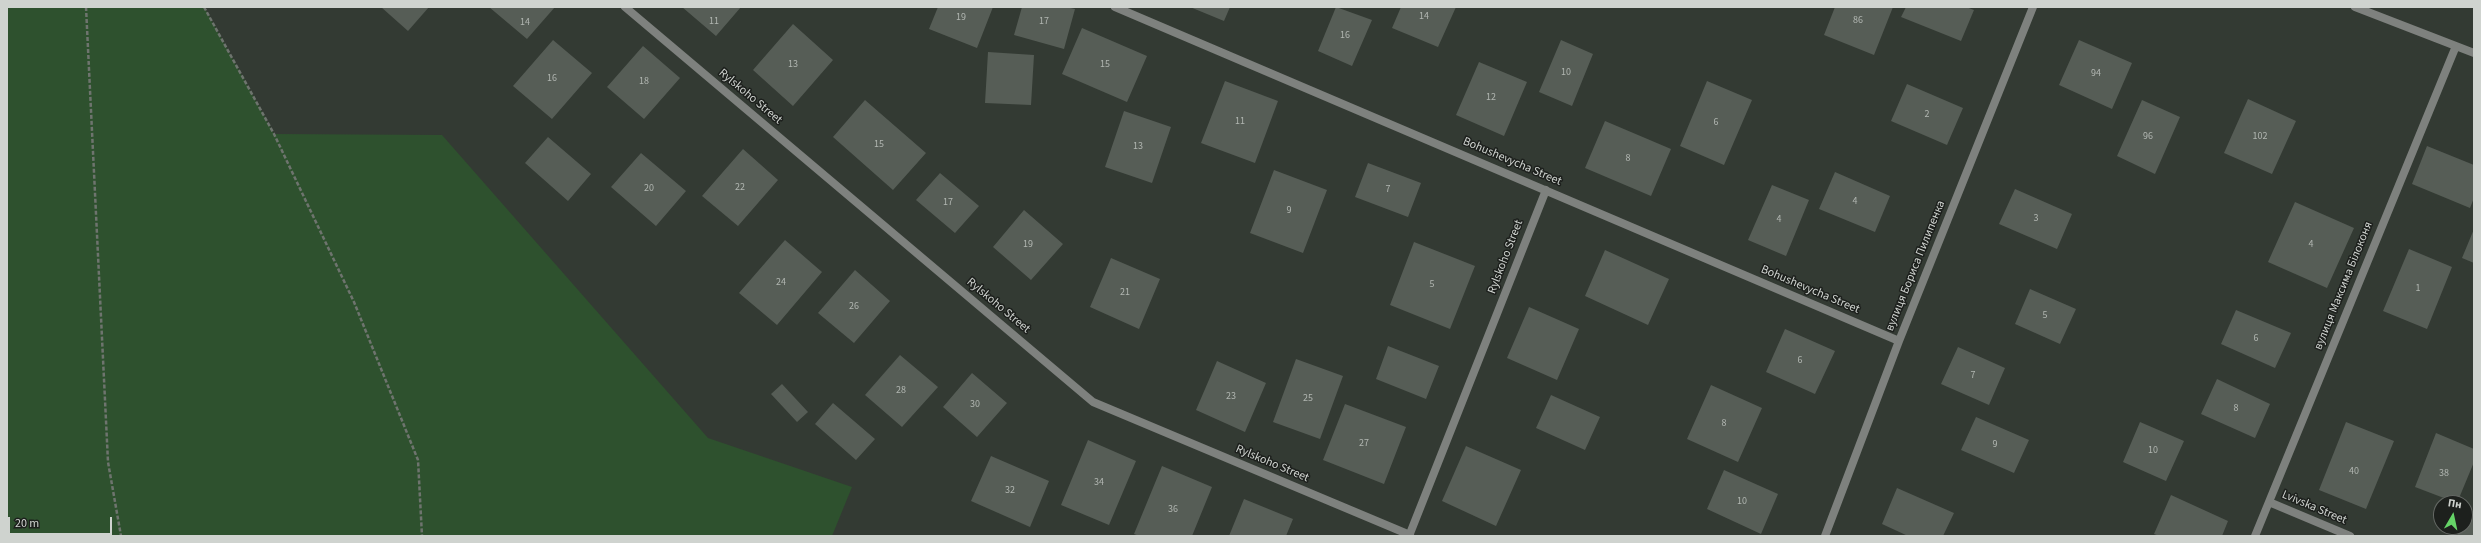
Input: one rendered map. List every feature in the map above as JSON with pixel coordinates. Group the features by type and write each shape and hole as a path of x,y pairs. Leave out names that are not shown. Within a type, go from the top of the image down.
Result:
{"street":[{"name":"Rylskoho Street","path":"625,7 1093,402 1409,535 1546,190"},
{"name":"Bohushevycha Street","path":"1115,7 1899,341"},
{"name":"вулиця Бориса Пилипенка","path":"1825,536 1899,341 2033,7"},
{"path":"2355,7 2474,53"},
{"name":"вулиця Максима Білоконя","path":"2255,536 2456,46"},
{"name":"Lvivska Street","path":"2269,502 2350,536"}],"path":[{"path":"86,7 108,462 121,536"},
{"path":"204,7 274,134 354,302 418,460 422,536"}],"green space":[{"path":"7,7 204,7 274,134 442,135 708,438 852,487 832,536 7,536"}],"building":[{"path":"381,7 429,7 408,31"},
{"path":"489,7 555,7 527,39"},
{"path":"682,7 741,7 716,36"},
{"path":"938,7 993,7 977,48 929,29"},
{"path":"1022,7 1066,7 1075,9 1064,49 1014,35"},
{"path":"1190,7 1230,7 1224,21"},
{"path":"1336,7 1372,20 1352,66 1318,51"},
{"path":"1401,7 1456,7 1438,47 1392,28"},
{"path":"1835,7 1893,7 1874,55 1824,35"},
{"path":"1906,7 1966,7 1974,10 1961,41 1901,17"},
{"path":"793,24 833,60 793,106 753,70"},
{"path":"1082,28 1147,56 1127,102 1062,74"},
{"path":"553,40 592,73 552,119 513,86"},
{"path":"1561,40 1593,54 1572,106 1539,92"},
{"path":"2079,40 2132,63 2112,109 2059,85"},
{"path":"643,46 680,78 644,119 607,87"},
{"path":"988,52 1034,55 1031,105 985,103"},
{"path":"1479,62 1527,82 1504,136 1456,115"},
{"path":"1225,81 1278,101 1255,163 1201,143"},
{"path":"1707,81 1752,100 1724,165 1680,146"},
{"path":"1907,84 1963,108 1947,145 1891,121"},
{"path":"2248,99 2296,121 2272,174 2224,153"},
{"path":"865,100 926,153 893,190 833,137"},
{"path":"2142,100 2180,117 2155,174 2117,156"},
{"path":"1124,111 1171,127 1152,183 1105,167"},
{"path":"1605,121 1671,149 1651,196 1585,168"},
{"path":"548,137 591,174 568,201 525,163"},
{"path":"2427,146 2474,165 2474,198 2470,208 2412,184"},
{"path":"743,149 778,180 738,226 702,196"},
{"path":"641,153 686,191 656,226 611,187"},
{"path":"1368,163 1421,183 1408,217 1355,197"},
{"path":"1274,170 1327,190 1303,253 1250,233"},
{"path":"1835,172 1890,196 1875,232 1819,209"},
{"path":"940,173 979,206 955,233 916,200"},
{"path":"1772,185 1809,200 1786,256 1748,240"},
{"path":"2015,189 2072,214 2057,249 1999,224"},
{"path":"2295,202 2354,228 2327,288 2268,262"},
{"path":"1024,210 1063,244 1031,280 993,247"},
{"path":"2474,229 2474,263 2462,258"},
{"path":"785,240 822,272 777,325 739,293"},
{"path":"1414,242 1475,266 1450,329 1390,305"},
{"path":"2409,249 2452,267 2427,329 2383,311"},
{"path":"1605,250 1669,279 1648,325 1585,296"},
{"path":"1111,258 1160,279 1139,329 1090,307"},
{"path":"855,270 890,301 854,343 818,313"},
{"path":"2030,289 2076,309 2060,344 2015,324"},
{"path":"1529,307 1579,329 1557,380 1507,358"},
{"path":"2236,310 2291,333 2275,368 2221,344"},
{"path":"1785,329 1835,351 1815,394 1766,372"},
{"path":"1388,346 1439,366 1426,399 1376,379"},
{"path":"1958,347 2005,368 1989,405 1941,384"},
{"path":"900,355 938,387 902,427 865,395"},
{"path":"1296,359 1343,376 1320,439 1273,422"},
{"path":"1217,361 1266,383 1245,432 1196,410"},
{"path":"972,373 1007,403 977,437 943,407"},
{"path":"2217,379 2270,404 2255,438 2201,414"},
{"path":"782,384 808,412 797,422 771,394"},
{"path":"1711,385 1762,408 1738,462 1687,439"},
{"path":"1551,395 1600,417 1585,450 1536,428"},
{"path":"833,403 875,439 856,460 815,424"},
{"path":"1345,404 1406,427 1384,484 1323,460"},
{"path":"1976,417 2029,440 2014,473 1961,450"},
{"path":"2140,422 2184,441 2166,481 2123,462"},
{"path":"2346,422 2394,441 2366,509 2319,490"},
{"path":"2436,433 2474,449 2474,462 2460,495 2436,495 2415,487"},
{"path":"1088,440 1136,461 1109,525 1061,505"},
{"path":"1466,446 1521,470 1496,526 1442,501"},
{"path":"991,456 1049,481 1030,527 971,501"},
{"path":"1162,466 1212,487 1192,536 1139,536 1134,534"},
{"path":"1724,470 1778,494 1761,534 1707,509"},
{"path":"1897,488 1954,513 1943,536 1908,536 1882,524"},
{"path":"2171,495 2228,521 2222,536 2159,536 2154,534"},
{"path":"1244,499 1293,519 1286,536 1229,536"},
{"path":"2474,512 2474,536 2457,536 2473,535"}]}
